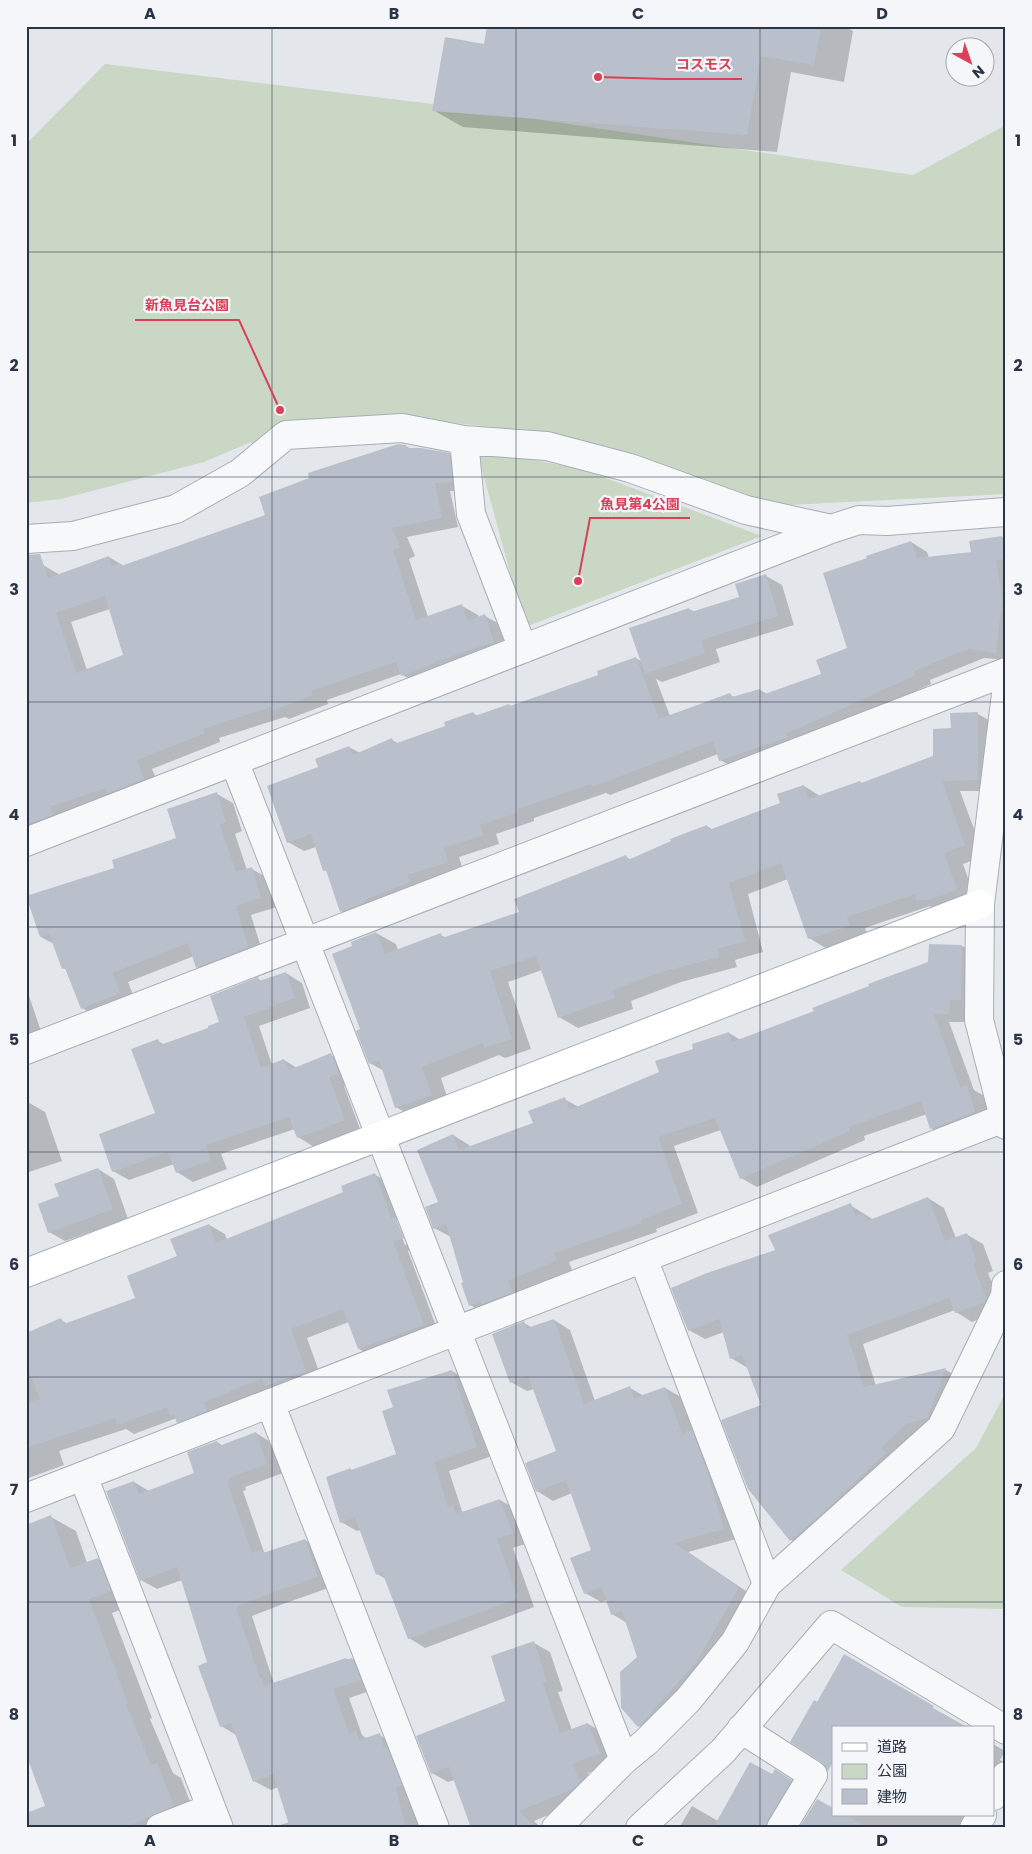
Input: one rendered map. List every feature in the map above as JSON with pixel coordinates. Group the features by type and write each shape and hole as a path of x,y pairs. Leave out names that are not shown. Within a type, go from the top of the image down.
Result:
{"street":[{"path":"26,539 72,536 176,510 240,473 286,434 402,428 464,440 547,446 630,468 746,510 831,529"},
{"path":"464,440 471,514 523,649"},
{"path":"26,842 831,529 859,520 886,521 1006,512"},
{"path":"26,1050 1006,672"},
{"path":"26,1498 643,1258 1005,1121 979,1020 980,904 1006,694"},
{"path":"234,761 624,1760"},
{"path":"26,1273 980,904"},
{"path":"643,1258 767,1584"},
{"path":"556,1828 688,1700 735,1642 767,1584 941,1428 1005,1296 1006,1285"},
{"path":"270,1403 435,1828"},
{"path":"84,1476 215,1818 160,1828"},
{"path":"640,1828 723,1751 831,1625 1006,1730"},
{"path":"741,1729 813,1775 781,1828"},
{"path":"994,1794 1006,1776"},
{"path":"974,1828 981,1816"}],"green space":[{"path":"105,64 441,105 913,175 1006,125 1006,494 768,506 563,435 401,417 254,452 251,442 204,462 61,499 26,503 26,144"},
{"path":"476,448 584,470 762,536 525,627"},
{"path":"1006,1392 1006,1609 902,1607 841,1570 976,1448"}],"building":[{"path":"487,26 821,26 814,65 761,56 747,135 432,111 445,37 484,44"},
{"path":"398,444 406,445 406,448 421,448 450,453 452,482 435,483 442,518 392,528 400,547 393,550 416,620 462,604 468,621 485,614 494,642 401,676 396,662 311,691 313,695 272,711 271,707 203,729 205,733 137,760 144,779 108,793 106,788 51,806 53,815 26,824 26,555 40,554 48,578 109,556 112,566 120,563 121,566 265,515 259,497 309,478 308,473","holes":["105,596 123,655 76,673 56,613"]},
{"path":"1002,536 1005,559 996,560 1002,600 996,653 968,649 914,671 916,675 786,734 788,737 719,761 713,741 592,787 591,784 518,809 519,812 480,825 484,835 444,848 448,862 407,875 410,882 364,900 365,902 340,912 326,870 323,871 311,834 287,843 267,786 318,767 315,759 349,746 353,755 392,738 394,744 445,726 444,722 473,712 475,716 509,704 510,706 598,675 597,671 636,657 659,719 730,693 732,697 760,689 762,695 821,674 816,660 847,648 823,573 911,541 917,558 971,552 969,541"},
{"path":"766,574 778,616 701,640 705,653 645,674 629,628 689,608 691,612 739,597 735,584"},
{"path":"978,712 978,780 942,781 965,845 944,853 957,890 927,900 916,900 915,894 847,917 850,926 808,939 781,863 729,883 745,941 717,949 719,957 661,972 612,990 615,998 558,1018 536,956 490,971 512,1039 484,1048 483,1043 422,1067 432,1095 395,1108 379,1060 369,1064 356,1031 360,1029 332,954 352,946 351,942 376,932 385,954 441,933 442,938 519,912 514,899 626,855 628,860 671,841 670,839 707,825 709,830 780,803 777,794 804,785 809,799 860,781 861,783 933,756 933,729 951,728 950,713"},
{"path":"217,792 226,822 220,825 236,872 252,867 261,898 236,906 248,947 196,968 188,943 112,973 120,993 81,1009 65,968 62,969 49,934 40,937 26,896 114,868 112,860 176,838 167,809"},
{"path":"929,944 962,945 961,1000 950,1000 949,1014 934,1014 960,1087 967,1085 975,1112 930,1129 921,1101 848,1127 850,1131 740,1179 715,1118 658,1137 682,1204 641,1220 642,1223 554,1253 557,1260 508,1281 513,1292 482,1304 481,1301 469,1306 446,1224 433,1229 425,1207 438,1202 417,1150 453,1134 459,1150 533,1123 528,1111 565,1097 569,1110 659,1072 655,1061 693,1049 692,1044 729,1032 732,1042 814,1011 812,1008 869,986 868,984 928,962"},
{"path":"286,972 295,998 244,1017 261,1068 284,1059 289,1070 331,1053 339,1074 329,1077 345,1120 297,1138 289,1117 206,1145 211,1160 176,1173 168,1152 112,1172 99,1134 155,1113 131,1049 158,1039 160,1045 208,1028 208,1026 219,1022 210,996 258,977 259,981"},
{"path":"98,1168 113,1209 48,1233 38,1204 59,1196 54,1184"},
{"path":"375,1173 391,1218 395,1216 404,1238 393,1242 424,1325 358,1349 343,1309 291,1329 306,1371 265,1386 262,1378 204,1402 207,1411 177,1423 174,1415 170,1416 167,1407 117,1425 115,1418 26,1448 26,1404 40,1399 26,1365 26,1333 61,1318 64,1324 135,1298 127,1276 177,1256 170,1239 209,1224 216,1243 343,1192 341,1186"},
{"path":"928,1197 945,1241 967,1233 977,1262 973,1264 986,1298 985,1302 955,1313 949,1298 847,1335 864,1387 946,1368 927,1418 906,1424 881,1448 886,1453 837,1500 790,1541 748,1489 721,1420 761,1405 742,1355 730,1359 719,1319 688,1331 671,1288 707,1273 775,1250 768,1235 851,1203 855,1216 864,1213 867,1221"},
{"path":"554,1319 584,1404 630,1386 634,1398 665,1387 682,1434 692,1430 707,1471 724,1529 674,1543 739,1587 697,1661 638,1727 621,1708 620,1672 637,1657 622,1611 611,1615 602,1587 584,1594 570,1558 591,1550 566,1480 536,1492 525,1463 556,1451 528,1376 510,1383 492,1334 524,1321 527,1328"},
{"path":"452,1370 477,1447 434,1462 448,1507 453,1505 456,1514 500,1499 513,1534 497,1539 518,1598 408,1639 382,1572 376,1575 355,1517 340,1523 326,1477 396,1454 382,1411 393,1407 387,1390"},
{"path":"256,1432 267,1464 229,1478 230,1481 227,1482 252,1553 262,1550 263,1553 305,1539 318,1577 236,1607 260,1678 262,1678 264,1686 346,1658 347,1660 352,1658 361,1680 333,1689 349,1733 356,1731 359,1740 380,1733 384,1748 387,1747 402,1785 396,1788 406,1828 290,1828 273,1774 253,1782 231,1723 220,1727 198,1666 207,1662 177,1567 140,1581 106,1491 134,1481 139,1494 194,1473 187,1452 217,1441 219,1446"},
{"path":"51,1515 70,1568 98,1558 111,1591 89,1599 128,1704 126,1705 151,1765 157,1763 174,1806 124,1828 26,1828 26,1813 45,1806 26,1754 26,1525"},
{"path":"534,1641 547,1682 543,1683 560,1733 588,1723 600,1753 573,1764 580,1782 573,1789 519,1811 536,1828 471,1828 449,1767 431,1774 416,1736 505,1701 491,1656"},
{"path":"844,1654 965,1726 832,1726 832,1764 828,1771 821,1762 790,1742 814,1700 817,1702"},
{"path":"750,1762 772,1774 775,1769 792,1780 765,1828 713,1828"},
{"path":"817,1799 832,1807 832,1816 848,1816 868,1828 799,1828"}],"place":[{"name":"コスモス","path":"598,77"},
{"name":"新魚見台公園","path":"280,410"},
{"name":"魚見第4公園","path":"578,581"}]}
